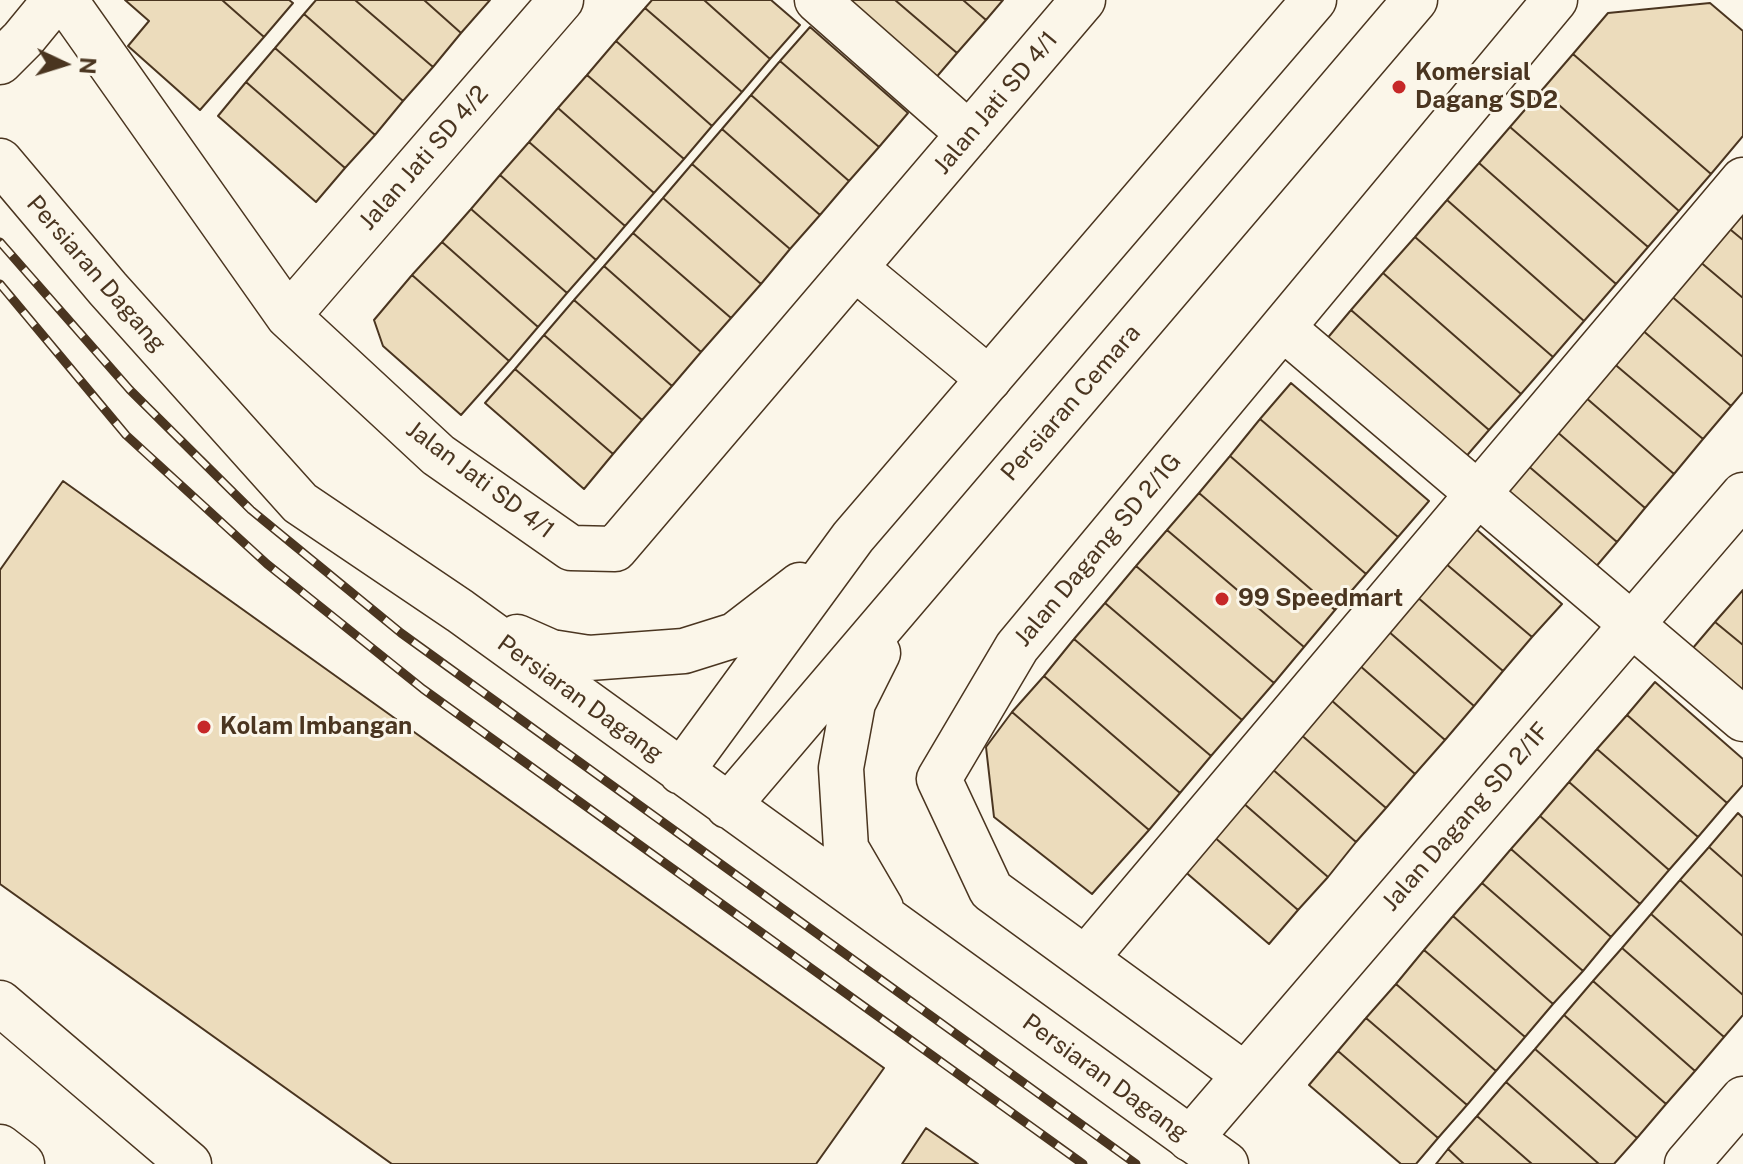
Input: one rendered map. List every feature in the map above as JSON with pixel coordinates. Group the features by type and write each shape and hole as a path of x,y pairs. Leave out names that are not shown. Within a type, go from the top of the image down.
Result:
{"main road":[{"path":"0,62 55,0"},
{"name":"Jalan Jati SD 4/1","path":"65,0 288,316 450,463 571,548 615,549 1083,0"},
{"name":"Jalan Jati SD 4/2","path":"288,316 561,0"},
{"path":"817,0 969,134"},
{"path":"681,772 853,537 1314,0"},
{"name":"Persiaran Cemara","path":"728,806 1415,0"},
{"name":"Jalan Dagang SD 2/1G","path":"1245,1075 991,890 939,779 1017,647 1555,0"},
{"name":"Persiaran Dagang","path":"0,161 108,289 300,503 460,611 1226,1164"},
{"path":"1086,958 1743,180"},
{"path":"855,268 989,379"},
{"path":"1283,328 1743,719"},
{"name":"Jalan Dagang SD 2/1F","path":"1190,1139 1743,495"},
{"path":"460,611 551,652 589,658 684,651 735,635 795,589 853,537"},
{"path":"890,923 846,848 841,768 853,703 908,594"},
{"path":"0,1003 189,1164"},
{"path":"1687,1164 1743,1099"},
{"path":"0,1147 22,1164"}],"building":[{"path":"125,0 222,0 264,37 200,110 128,46 149,21"},
{"path":"222,0 289,0 293,3 264,37"},
{"path":"316,0 355,0 433,67 403,101 304,14"},
{"path":"355,0 424,0 461,33 433,67"},
{"path":"424,0 490,0 461,33"},
{"path":"652,0 704,0 770,59 742,92 645,8"},
{"path":"704,0 771,0 800,25 770,59"},
{"path":"842,0 895,0 957,53 928,87"},
{"path":"895,0 963,0 986,20 957,53"},
{"path":"963,0 1003,0 986,20"},
{"path":"1710,3 1743,31 1743,136 1711,174 1573,54 1608,13"},
{"path":"645,8 742,92 712,126 616,41"},
{"path":"304,14 403,101 375,135 275,48"},
{"path":"810,27 908,113 879,147 780,61"},
{"path":"616,41 712,126 684,159 587,75"},
{"path":"275,48 375,135 345,168 246,82"},
{"path":"1573,54 1711,174 1679,211 1542,90"},
{"path":"780,61 879,147 849,181 751,95"},
{"path":"587,75 684,159 654,193 558,108"},
{"path":"246,82 345,168 316,202 218,116"},
{"path":"1542,90 1679,211 1648,247 1510,127"},
{"path":"751,95 849,181 820,215 722,129"},
{"path":"558,108 654,193 625,226 529,142"},
{"path":"1510,127 1648,247 1616,284 1479,163"},
{"path":"722,129 820,215 790,249 692,164"},
{"path":"529,142 625,226 596,260 500,175"},
{"path":"1479,163 1616,284 1584,321 1447,200"},
{"path":"692,164 790,249 761,284 663,198"},
{"path":"500,175 596,260 567,293 471,209"},
{"path":"1743,194 1743,240 1720,221"},
{"path":"663,198 761,284 731,318 633,233"},
{"path":"1447,200 1584,321 1553,357 1415,237"},
{"path":"471,209 567,293 538,327 442,242"},
{"path":"1720,221 1743,240 1743,298 1692,255"},
{"path":"633,233 731,318 701,352 604,266"},
{"path":"1415,237 1553,357 1521,394 1383,273"},
{"path":"442,242 538,327 509,361 412,275"},
{"path":"1692,255 1743,298 1743,357 1663,289"},
{"path":"604,266 701,352 672,386 574,300"},
{"path":"1383,273 1521,394 1489,430 1351,310"},
{"path":"412,275 509,361 461,415 383,346 374,320"},
{"path":"1663,289 1743,357 1743,392 1731,406 1634,323"},
{"path":"574,300 672,386 642,420 544,335"},
{"path":"1351,310 1489,430 1457,467 1320,347"},
{"path":"1634,323 1731,406 1703,439 1605,356"},
{"path":"544,335 642,420 613,454 515,369"},
{"path":"1605,356 1703,439 1674,474 1577,390"},
{"path":"515,369 613,454 584,489 485,403"},
{"path":"1291,383 1429,501 1398,537 1260,419"},
{"path":"1577,390 1674,474 1645,508 1548,424"},
{"path":"1260,419 1398,537 1366,574 1230,456"},
{"path":"1548,424 1645,508 1617,542 1519,458"},
{"path":"1230,456 1366,574 1335,610 1199,493"},
{"path":"1519,458 1617,542 1588,576 1491,493"},
{"name":"Kolam Imbangan","path":"63,481 884,1068 816,1164 392,1164 0,884 0,570"},
{"path":"1199,493 1335,610 1304,647 1167,530"},
{"path":"1468,522 1562,604 1532,637 1438,557"},
{"path":"1167,530 1304,647 1274,683 1136,566"},
{"path":"1438,557 1532,637 1503,671 1409,590"},
{"path":"1136,566 1274,683 1242,720 1105,603"},
{"path":"1409,590 1503,671 1474,706 1380,624"},
{"path":"1743,590 1743,645 1715,622"},
{"path":"1105,603 1242,720 1211,756 1074,639"},
{"path":"1715,622 1743,645 1743,704 1687,655"},
{"path":"1380,624 1474,706 1445,740 1351,658"},
{"path":"1074,639 1211,756 1180,793 1044,676"},
{"path":"1351,658 1445,740 1415,774 1322,692"},
{"path":"1044,676 1180,793 1149,830 1012,712"},
{"path":"1655,682 1743,759 1743,785 1727,803 1627,715"},
{"path":"1322,692 1415,774 1386,808 1292,727"},
{"path":"1012,712 1149,830 1092,894 994,817 986,747"},
{"path":"1627,715 1727,803 1698,837 1597,749"},
{"path":"1292,727 1386,808 1356,842 1263,761"},
{"path":"1597,749 1698,837 1669,870 1569,782"},
{"path":"1263,761 1356,842 1328,877 1234,795"},
{"path":"1569,782 1669,870 1640,904 1540,816"},
{"path":"1234,795 1328,877 1298,910 1205,829"},
{"path":"1738,813 1743,818 1743,877 1709,847"},
{"path":"1540,816 1640,904 1611,937 1511,849"},
{"path":"1205,829 1298,910 1269,944 1175,863"},
{"path":"1709,847 1743,877 1743,936 1680,880"},
{"path":"1511,849 1611,937 1583,971 1482,883"},
{"path":"1680,880 1743,936 1743,995 1651,914"},
{"path":"1482,883 1583,971 1553,1004 1453,916"},
{"path":"1651,914 1743,995 1743,1015 1724,1037 1622,948"},
{"path":"1453,916 1553,1004 1525,1037 1424,950"},
{"path":"1622,948 1724,1037 1695,1071 1593,981"},
{"path":"1424,950 1525,1037 1496,1071 1396,984"},
{"path":"1593,981 1695,1071 1666,1104 1564,1015"},
{"path":"1396,984 1496,1071 1467,1105 1366,1018"},
{"path":"1564,1015 1666,1104 1637,1138 1535,1049"},
{"path":"1366,1018 1467,1105 1438,1138 1338,1051"},
{"path":"1535,1049 1637,1138 1614,1164 1599,1164 1506,1082"},
{"path":"1338,1051 1438,1138 1416,1164 1401,1164 1309,1085"},
{"path":"1506,1082 1599,1164 1532,1164 1477,1116"},
{"path":"1477,1116 1532,1164 1464,1164 1448,1149"},
{"path":"926,1128 978,1164 902,1164"},
{"path":"1448,1149 1464,1164 1436,1164"}],"railway":[{"path":"0,242 130,390 251,510 401,633 1136,1164"},
{"path":"0,284 126,435 267,564 423,689 1083,1164"}],"place":[{"name":"Komersial Dagang SD2","path":"1399,87"},
{"name":"99 Speedmart","path":"1222,599"},
{"name":"Kolam Imbangan","path":"204,727"}]}
